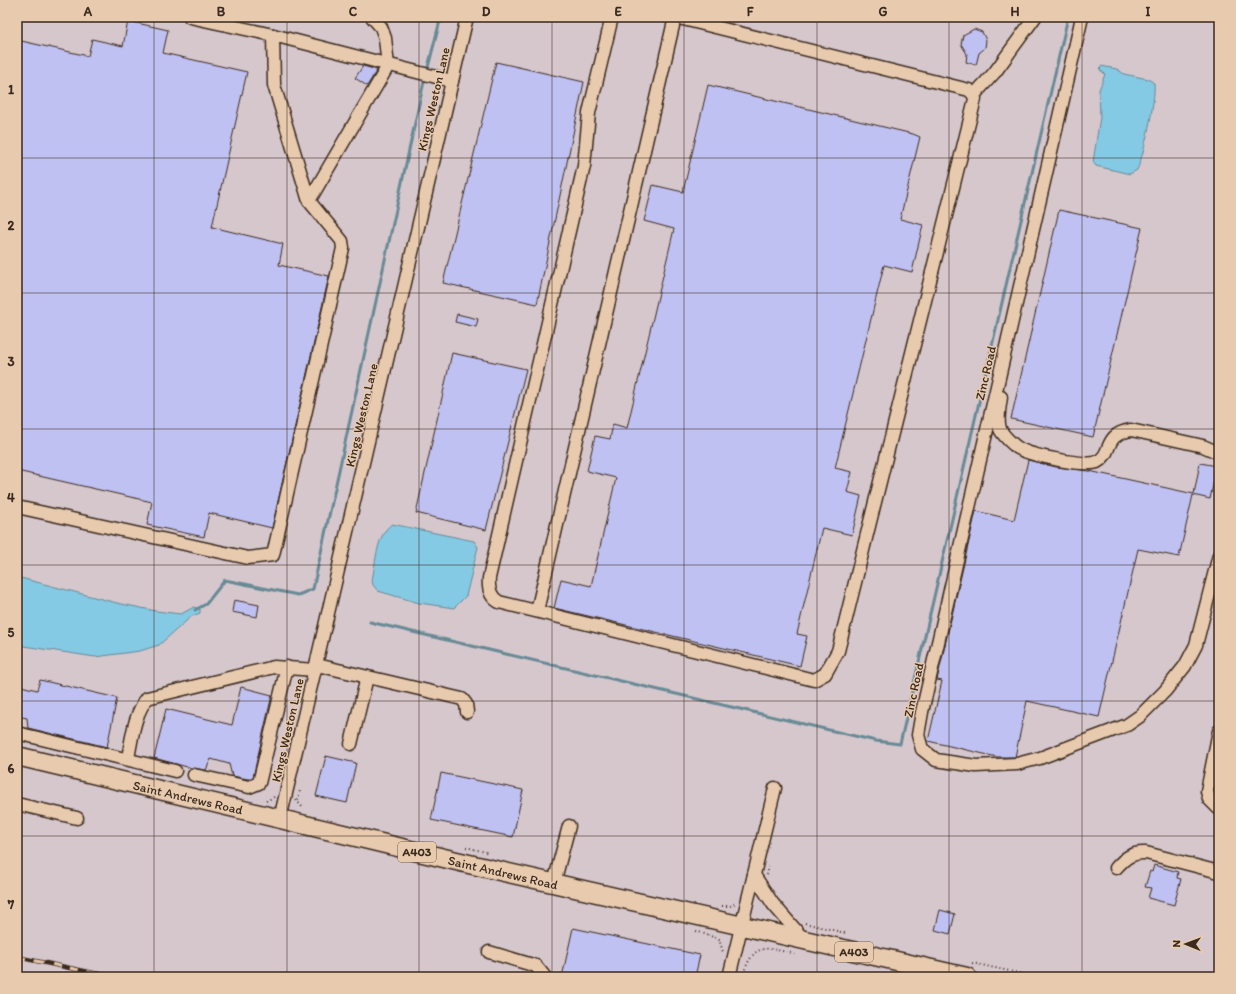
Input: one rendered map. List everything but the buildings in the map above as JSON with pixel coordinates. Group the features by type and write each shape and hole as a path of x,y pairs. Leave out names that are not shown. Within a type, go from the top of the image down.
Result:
{"highway":[{"name":"Saint Andrews Road","path":"17,756 554,884 742,927 805,941 968,970"}],"street":[{"path":"190,17 273,35 388,66 452,81"},
{"path":"309,201 388,66 385,38 381,26 372,17"},
{"name":"Kings Weston Lane","path":"280,819 467,17"},
{"path":"537,611 675,17 969,90 974,95 975,103 838,651 825,674 814,680 805,679 537,611 495,599 489,589 489,578 584,166 589,113 612,17"},
{"path":"974,95 995,72 1034,17"},
{"name":"Zinc Road","path":"1082,17 922,712 918,734 922,749 936,760 953,764 976,766 1017,764 1040,758 1127,725 1140,716 1185,666 1196,645 1219,555"},
{"path":"17,507 248,558 273,555 343,248 342,241 309,201 274,85 273,35"},
{"name":"Zinc Road","path":"1032,231 999,412 1000,430 1018,449 1083,464 1097,462 1106,453 1114,436 1119,432 1131,430 1203,446 1219,453"},
{"path":"128,758 136,721 141,706 147,698 274,667 316,668 462,699 466,704 467,712"},
{"path":"194,775 249,787 259,783 287,667"},
{"path":"351,744 367,678"},
{"path":"1219,731 1207,791 1209,799 1219,809"},
{"path":"17,733 128,758 176,771"},
{"path":"729,977 775,788"},
{"path":"17,804 77,818"},
{"path":"554,884 569,826"},
{"path":"1116,868 1126,857 1136,852 1146,853 1219,872"},
{"path":"754,875 773,904 805,941"},
{"path":"489,952 536,966 545,977"}],"path":[{"path":"264,802 275,796 298,800 301,808 309,811"},
{"path":"460,846 490,853"},
{"path":"767,880 770,861"},
{"path":"715,904 730,906 738,902"},
{"path":"803,923 848,934"},
{"path":"742,977 748,959"},
{"path":"968,970 1037,977"}],"shaded area":[{"path":"17,17 1219,17 1219,977 17,977"}],"water":[{"path":"1101,66 1117,69 1124,74 1148,79 1154,83 1149,127 1143,152 1137,170 1130,174 1096,166 1093,162 1100,117 1099,90 1105,74 1100,70"},
{"path":"392,524 474,541 478,547 466,596 454,608 419,603 378,591 373,585 372,580 380,542 387,529"},
{"path":"17,577 117,603 156,611 181,614 194,607 200,609 200,613 192,616 159,645 140,651 95,657 17,645"}],"waterway":[{"path":"427,71 441,17"},
{"path":"370,622 876,741 900,744 1068,17"},
{"path":"195,610 206,604 225,580 298,595 313,589 425,77"}],"railway":[{"path":"17,957 113,977"}]}
